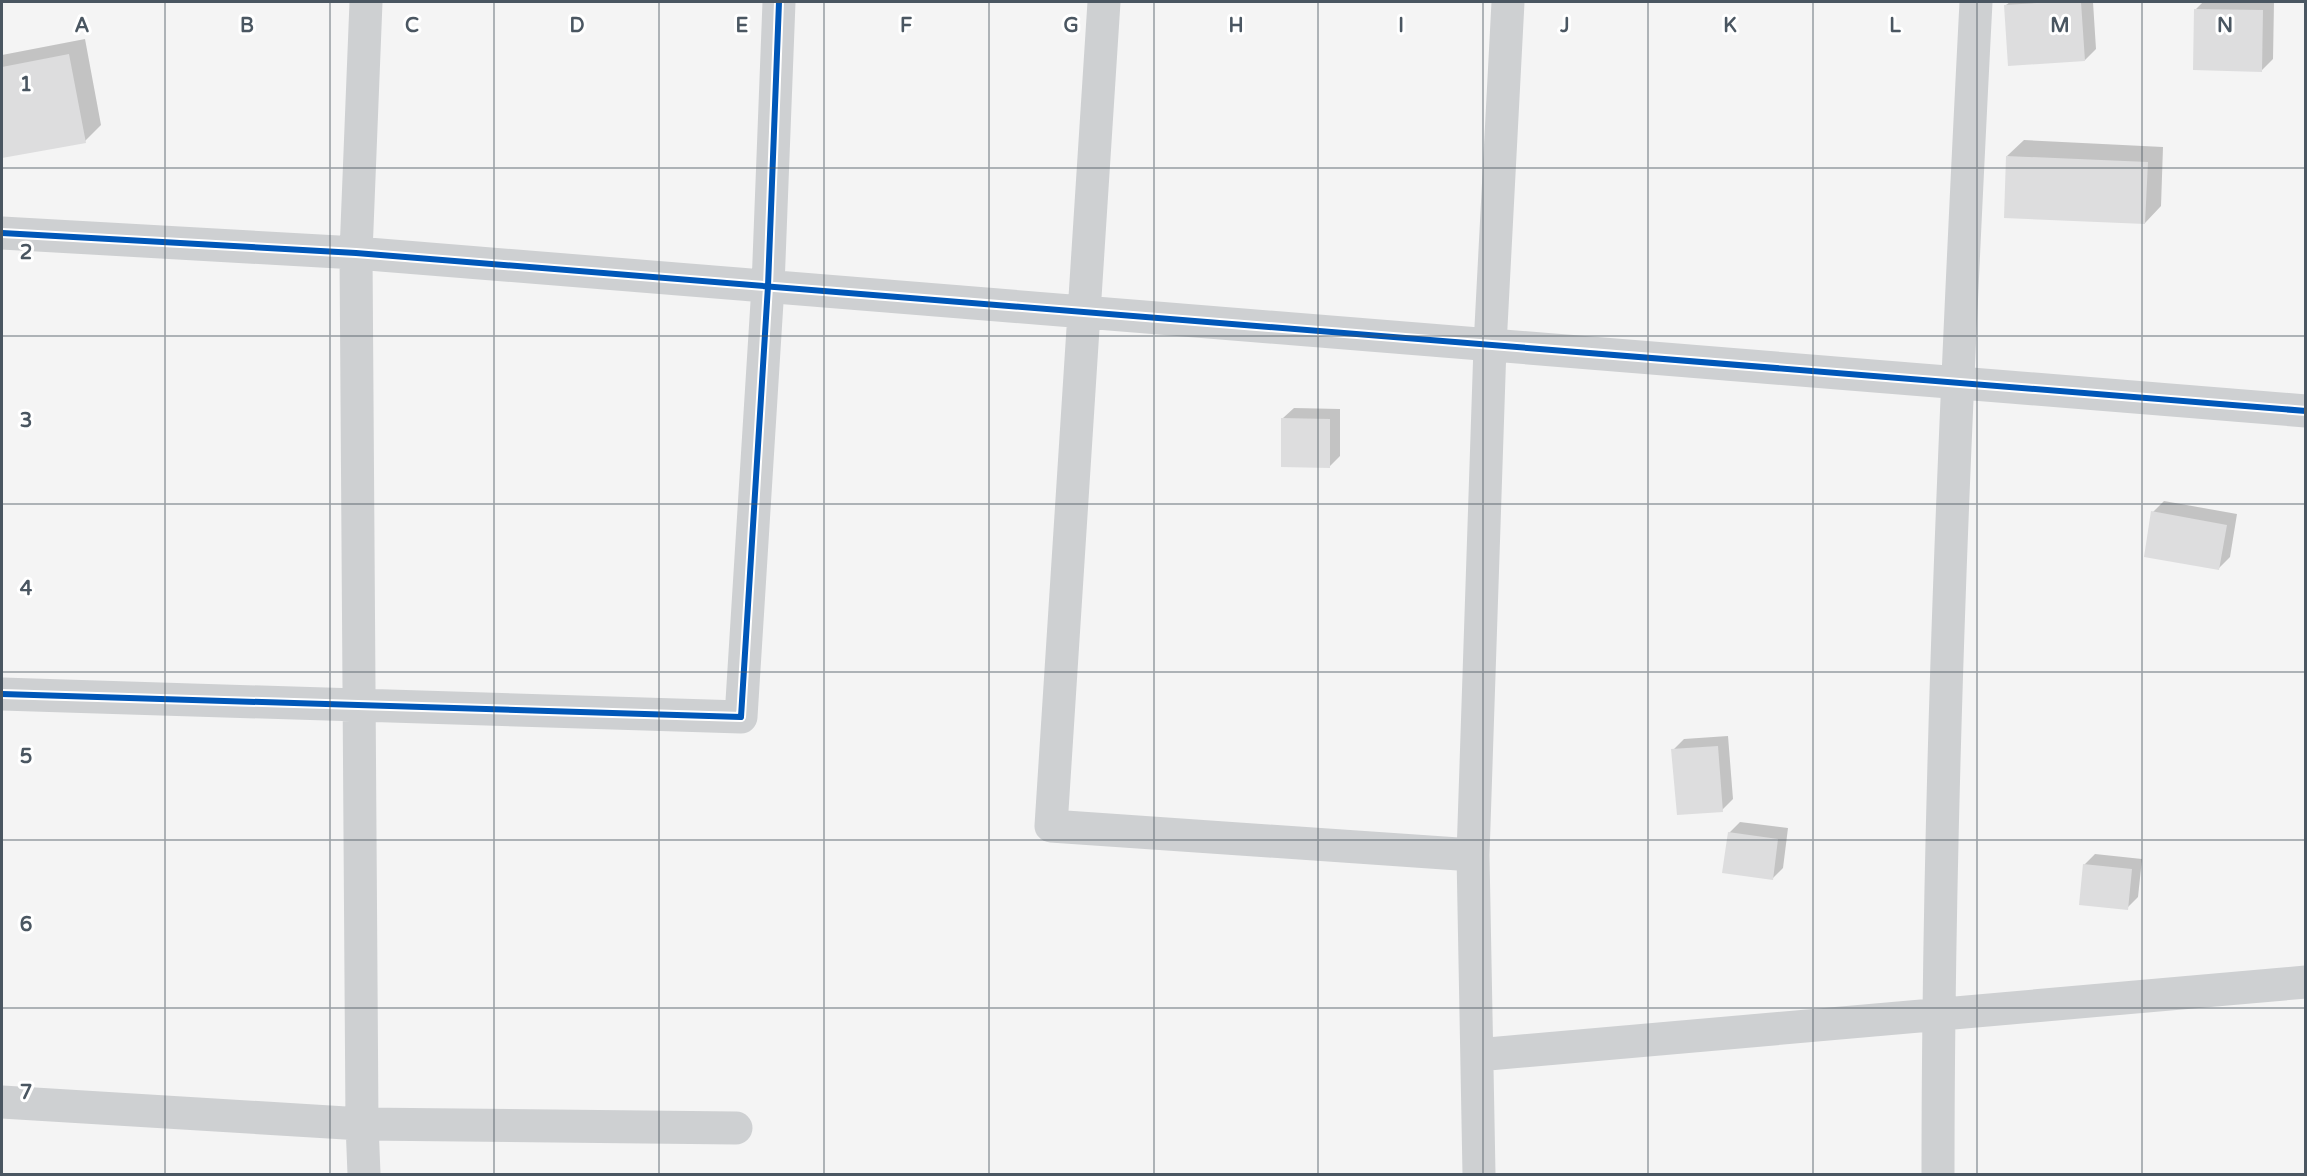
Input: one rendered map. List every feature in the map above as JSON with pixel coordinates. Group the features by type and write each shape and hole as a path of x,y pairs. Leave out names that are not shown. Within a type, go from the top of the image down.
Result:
{"street":[{"path":"364,1174 356,253 366,2"},
{"path":"2,694 741,717 768,286 779,2"},
{"path":"1104,2 1051,826 1473,855"},
{"path":"1479,1174 1473,855 1490,346 1508,2"},
{"path":"1938,1174 1938,1014 1957,383 1976,2"},
{"path":"2,234 356,253 2306,411"},
{"path":"1477,1055 2306,982"},
{"path":"2,1102 362,1124 736,1128"}],"building":[{"path":"2081,2 2085,61 2008,66 2004,5"},
{"path":"2194,9 2263,10 2262,72 2193,70"},
{"path":"69,54 86,143 2,158 2,67"},
{"path":"2006,156 2148,162 2145,224 2004,218"},
{"path":"1281,418 1330,419 1330,468 1281,467"},
{"path":"2151,511 2227,525 2219,570 2144,557"},
{"path":"1718,746 1723,812 1677,815 1671,749"},
{"path":"1728,832 1778,839 1773,880 1722,873"},
{"path":"2083,864 2132,869 2128,910 2079,905"}],"cycle path":[{"path":"2,694 741,717 768,286 779,2"},
{"path":"2,233 356,253 2306,411"}]}
